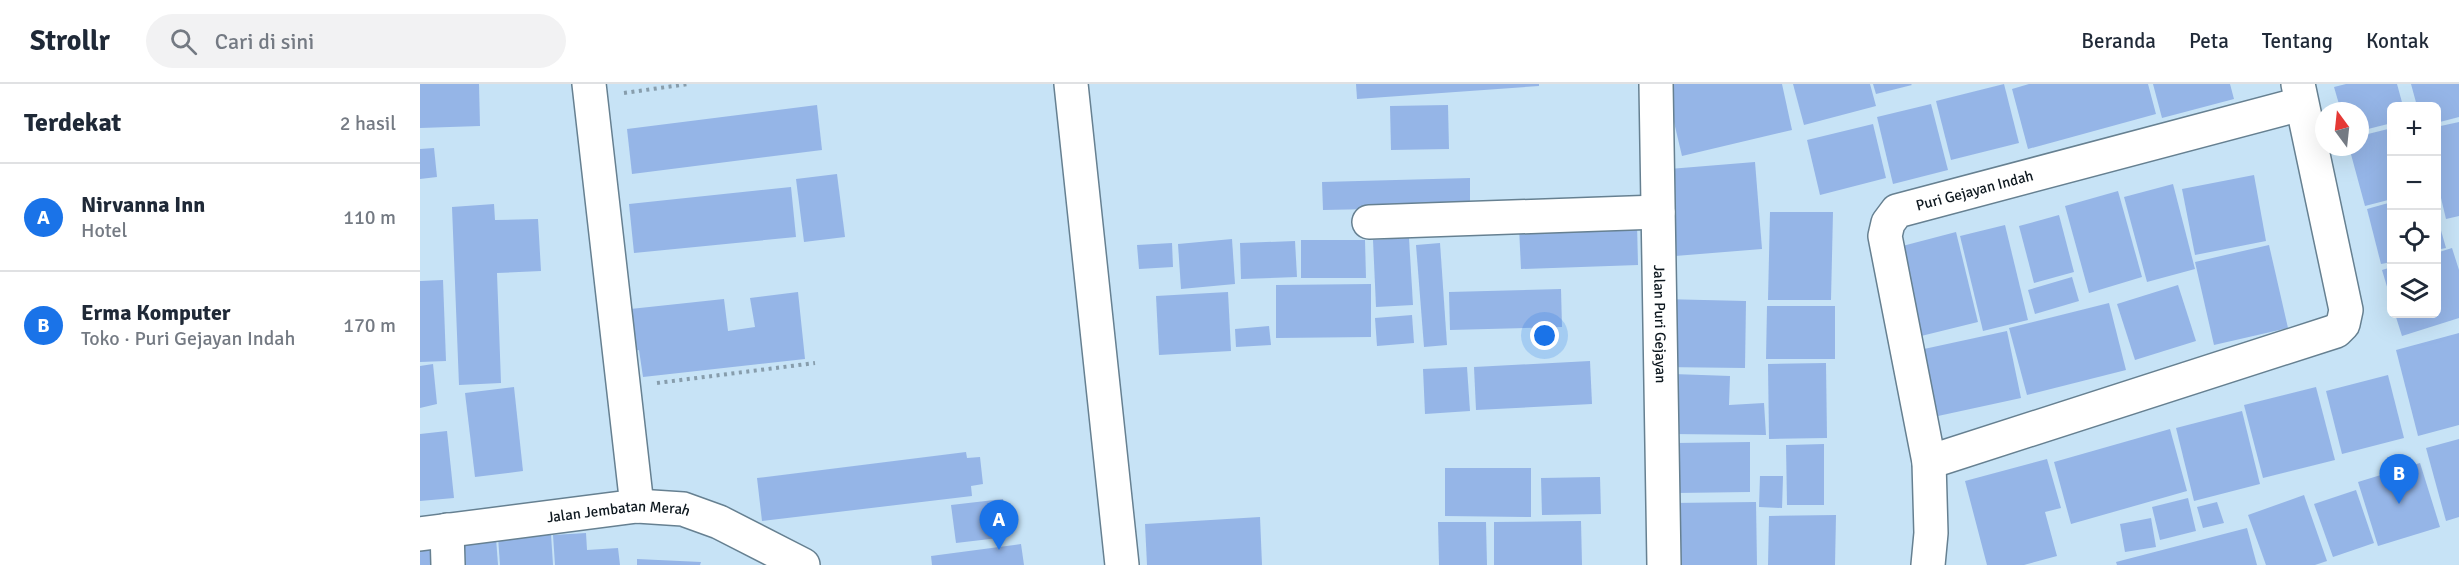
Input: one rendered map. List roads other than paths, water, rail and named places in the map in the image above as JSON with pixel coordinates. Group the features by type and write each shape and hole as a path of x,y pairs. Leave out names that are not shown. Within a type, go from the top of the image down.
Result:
{"street":[{"path":"1071,84 1122,565"},
{"name":"Jalan Puri Gejayan","path":"1656,84 1664,565"},
{"path":"590,91 637,506"},
{"name":"Puri Gejayan Indah","path":"1929,462 2336,331 2343,324 2346,310 2300,94 1897,211 1888,223 1886,236 1929,462 1930,549 1950,565"},
{"path":"1368,222 1658,212"},
{"name":"Jalan Jembatan Merah","path":"433,532 637,506 683,509 719,522 803,565"},
{"path":"433,532 448,565"}],"place":[{"name":"Erma Komputer","path":"2399,504"},
{"name":"Nirvanna Inn","path":"999,550"}]}
